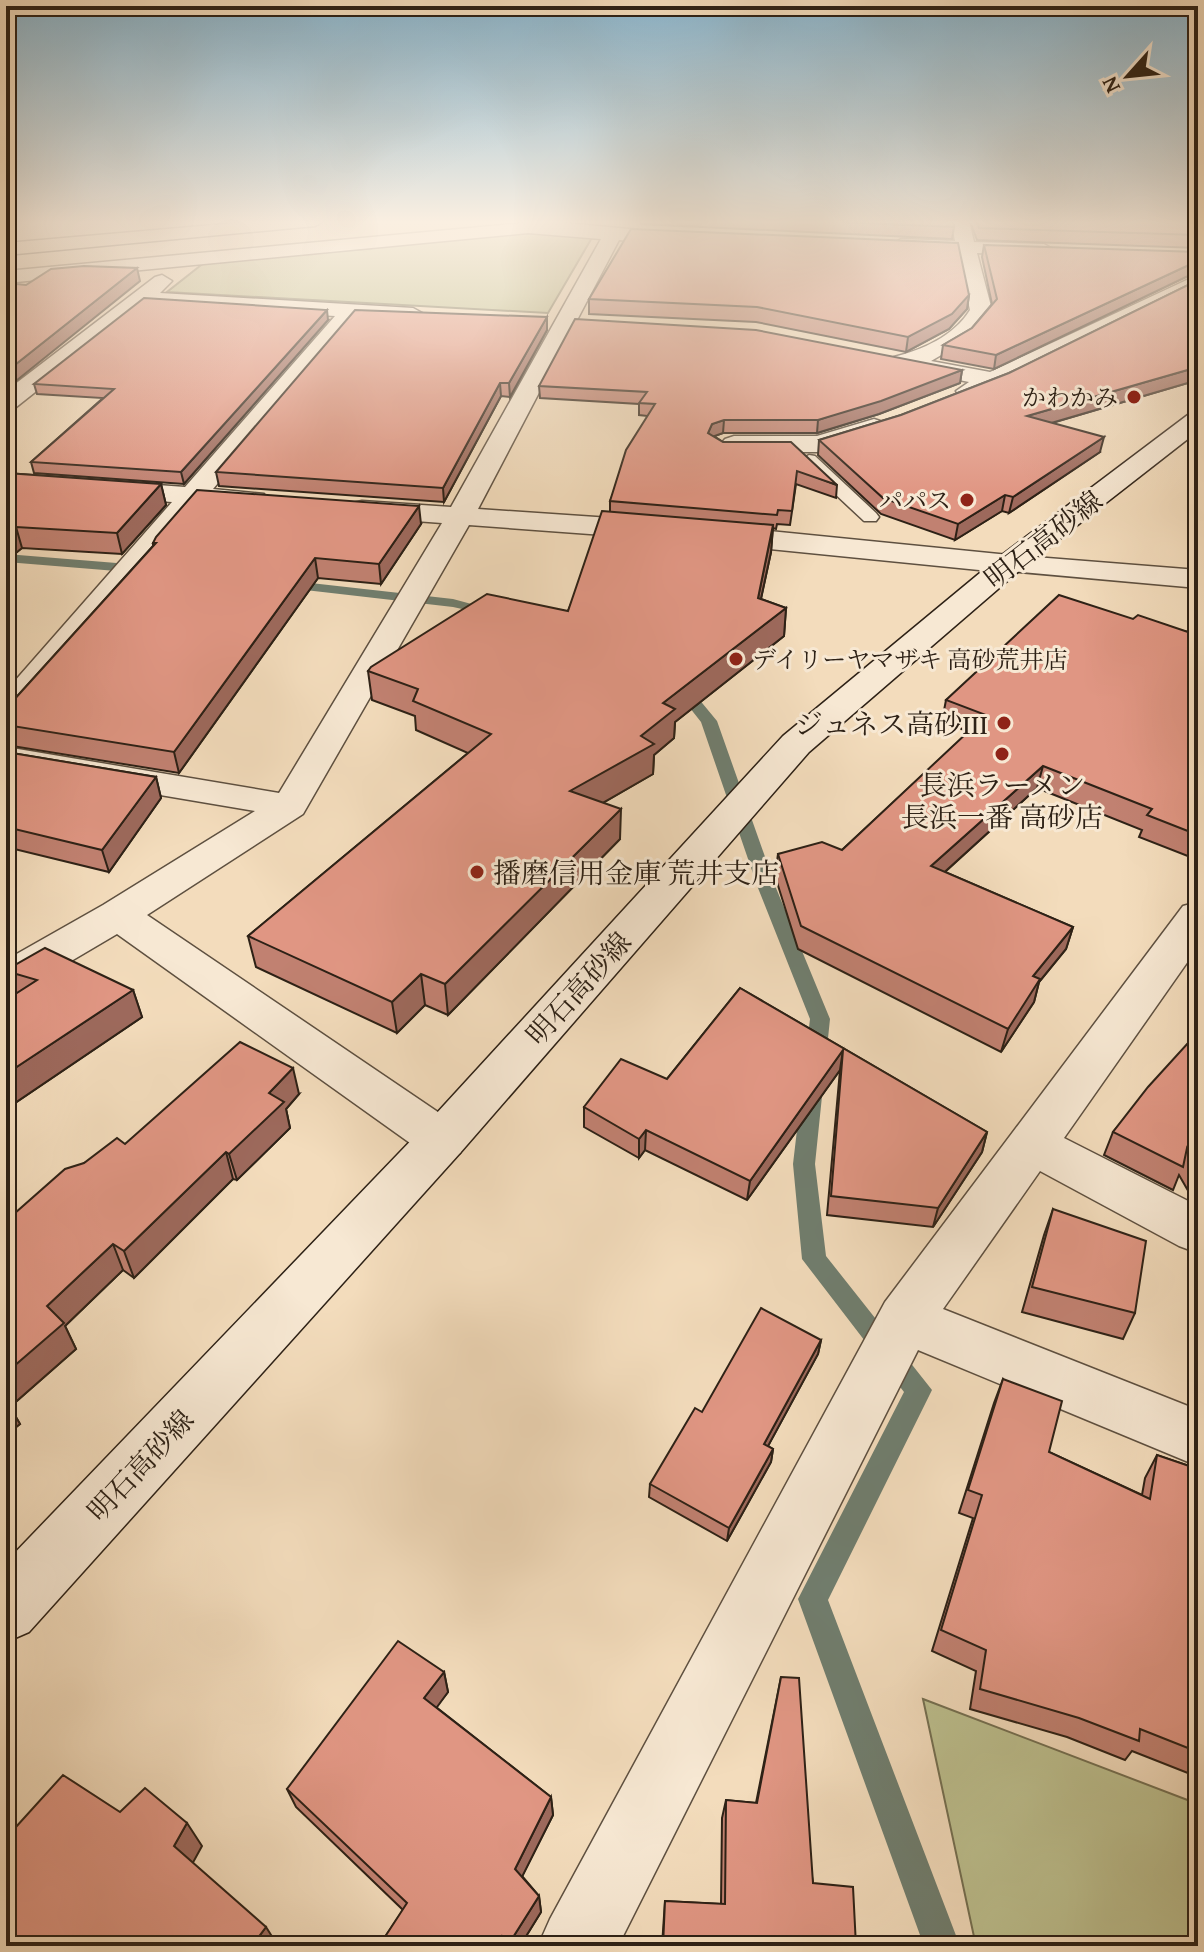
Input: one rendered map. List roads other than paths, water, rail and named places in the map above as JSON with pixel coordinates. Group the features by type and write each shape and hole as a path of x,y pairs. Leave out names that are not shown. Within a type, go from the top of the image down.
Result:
{"street":[{"path":"6,403 122,312"},
{"path":"6,713 350,312"},
{"path":"372,312 427,315"},
{"path":"6,979 118,915 290,806 460,517 569,312"},
{"path":"907,363 940,349 980,312"},
{"path":"943,401 997,380 1136,312"},
{"path":"534,320 597,324"},
{"path":"877,357 997,380"},
{"name":"明石高砂線","path":"6,1609 442,1140 796,744 1009,564 1198,419"},
{"path":"723,444 819,444 889,422"},
{"path":"6,482 288,503"},
{"path":"335,507 699,533 1009,564 1198,579"},
{"path":"6,758 290,806"},
{"path":"118,915 442,1140"},
{"path":"577,1946 905,1319 1198,916"},
{"path":"1032,1144 1198,1231"},
{"path":"905,1319 1198,1438"}],"lane":[{"path":"792,444 870,517"}],"waterway":[{"path":"6,558 141,569"},
{"path":"284,584 453,603 494,612"},
{"path":"679,684 709,721 767,888 820,1019 804,1164 814,1259 919,1390 813,1599 942,1946"}],"place":[{"name":"かわかみ","path":"1134,397"},
{"name":"パパス","path":"967,500"},
{"name":"デイリーヤマザキ 高砂荒井店","path":"736,659"},
{"name":"ジュネス高砂Ⅲ","path":"1004,723"},
{"name":"長浜ラーメン 長浜一番 高砂店","path":"1002,754"},
{"name":"播磨信用金庫 荒井支店","path":"477,872"}]}
